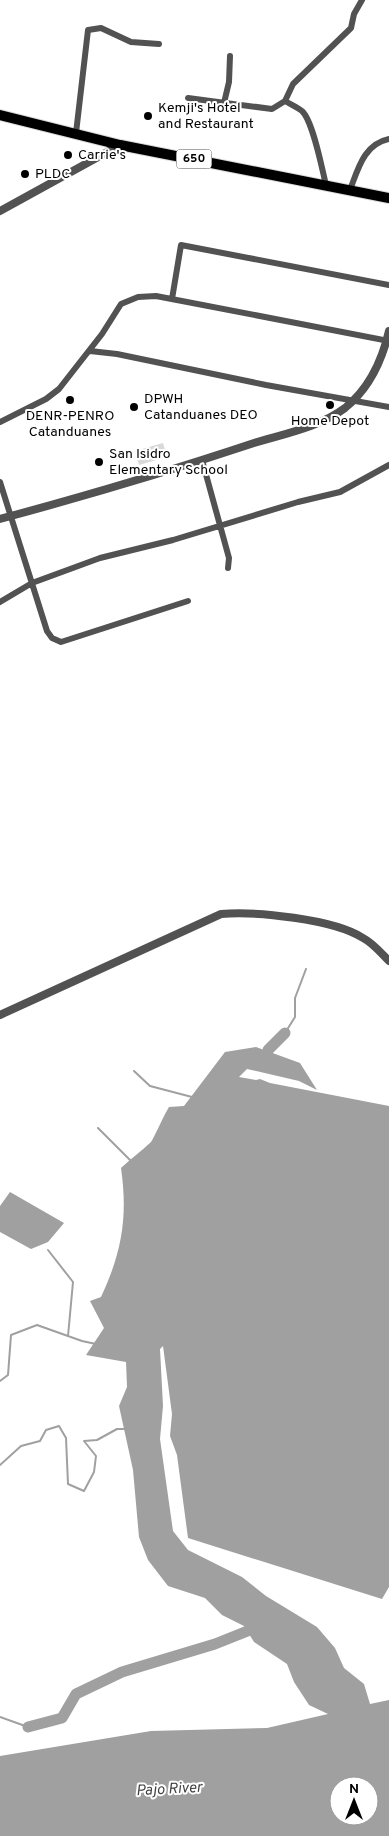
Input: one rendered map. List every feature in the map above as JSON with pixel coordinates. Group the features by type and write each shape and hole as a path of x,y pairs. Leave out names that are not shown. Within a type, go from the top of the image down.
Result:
{"main road":[{"name":"650","path":"0,115 120,145 389,198"}],"street":[{"path":"188,98 272,109 285,101 294,84 350,28 354,14 362,0"},
{"path":"76,133 88,30 101,28 131,42 159,44"},
{"path":"224,104 229,82 230,56"},
{"path":"285,101 302,111 306,117 315,141 326,185"},
{"path":"350,190 363,158 379,141 389,139"},
{"path":"0,211 120,145"},
{"path":"172,299 181,245 389,285"},
{"path":"0,422 46,398 59,389 90,351 121,304 147,295 388,340"},
{"path":"0,519 202,460 314,424 344,409 371,380 388,340 389,331"},
{"path":"90,351 117,354 266,385 355,399 389,407"},
{"path":"202,460 229,558 228,568"},
{"path":"0,602 32,583 100,558 340,492 389,465"},
{"path":"0,482 47,631 52,638 61,642 188,601"},
{"path":"0,1015 221,914 244,912 339,926 364,938 389,961"}],"shaded area":[{"path":"163,443 167,457 139,465 135,451"}],"water":[{"name":"Pajo River","path":"256,1047 300,1063 317,1090 299,1081 247,1069 239,1077 260,1079 270,1083 389,1106 389,1587 382,1599 188,1538 177,1455 170,1436 172,1414 163,1346 160,1349 163,1406 160,1439 173,1531 188,1550 242,1577 266,1596 317,1627 335,1648 344,1668 364,1684 370,1704 389,1700 389,1836 0,1836 0,1756 151,1731 267,1728 328,1714 309,1705 294,1682 287,1664 254,1642 244,1626 222,1615 205,1598 168,1586 148,1560 139,1537 133,1470 119,1406 127,1387 126,1362 86,1355 104,1328 90,1301 101,1297 114,1265 118,1249 124,1202 121,1168 151,1142 169,1107 184,1106 225,1052"},
{"path":"10,1192 64,1223 48,1242 31,1249 0,1232 0,1206"}],"waterway":[{"path":"285,1033 295,1017 295,998 306,969"},
{"path":"258,1059 267,1057 268,1050 285,1033"},
{"path":"134,1071 150,1086 192,1097"},
{"path":"98,1128 130,1160"},
{"path":"48,1250 73,1282 68,1336"},
{"path":"0,1381 8,1375 11,1335 37,1325 96,1344"},
{"path":"0,1465 21,1446 40,1441 46,1430 59,1426 66,1438 68,1484 84,1491 94,1472 96,1456 84,1441 97,1440 117,1429 125,1429"},
{"path":"28,1727 62,1718 76,1694 122,1672 215,1644 260,1626"},
{"path":"0,1717 28,1727"}],"place":[{"name":"Kemji's Hotel and Restaurant","path":"148,116"},
{"name":"Carrie's","path":"68,155"},
{"name":"PLDC","path":"25,174"},
{"name":"DENR-PENRO Catanduanes","path":"70,400"},
{"name":"Home Depot","path":"330,405"},
{"name":"DPWH Catanduanes DEO","path":"134,407"},
{"name":"San Isidro Elementary School","path":"99,462"}]}
